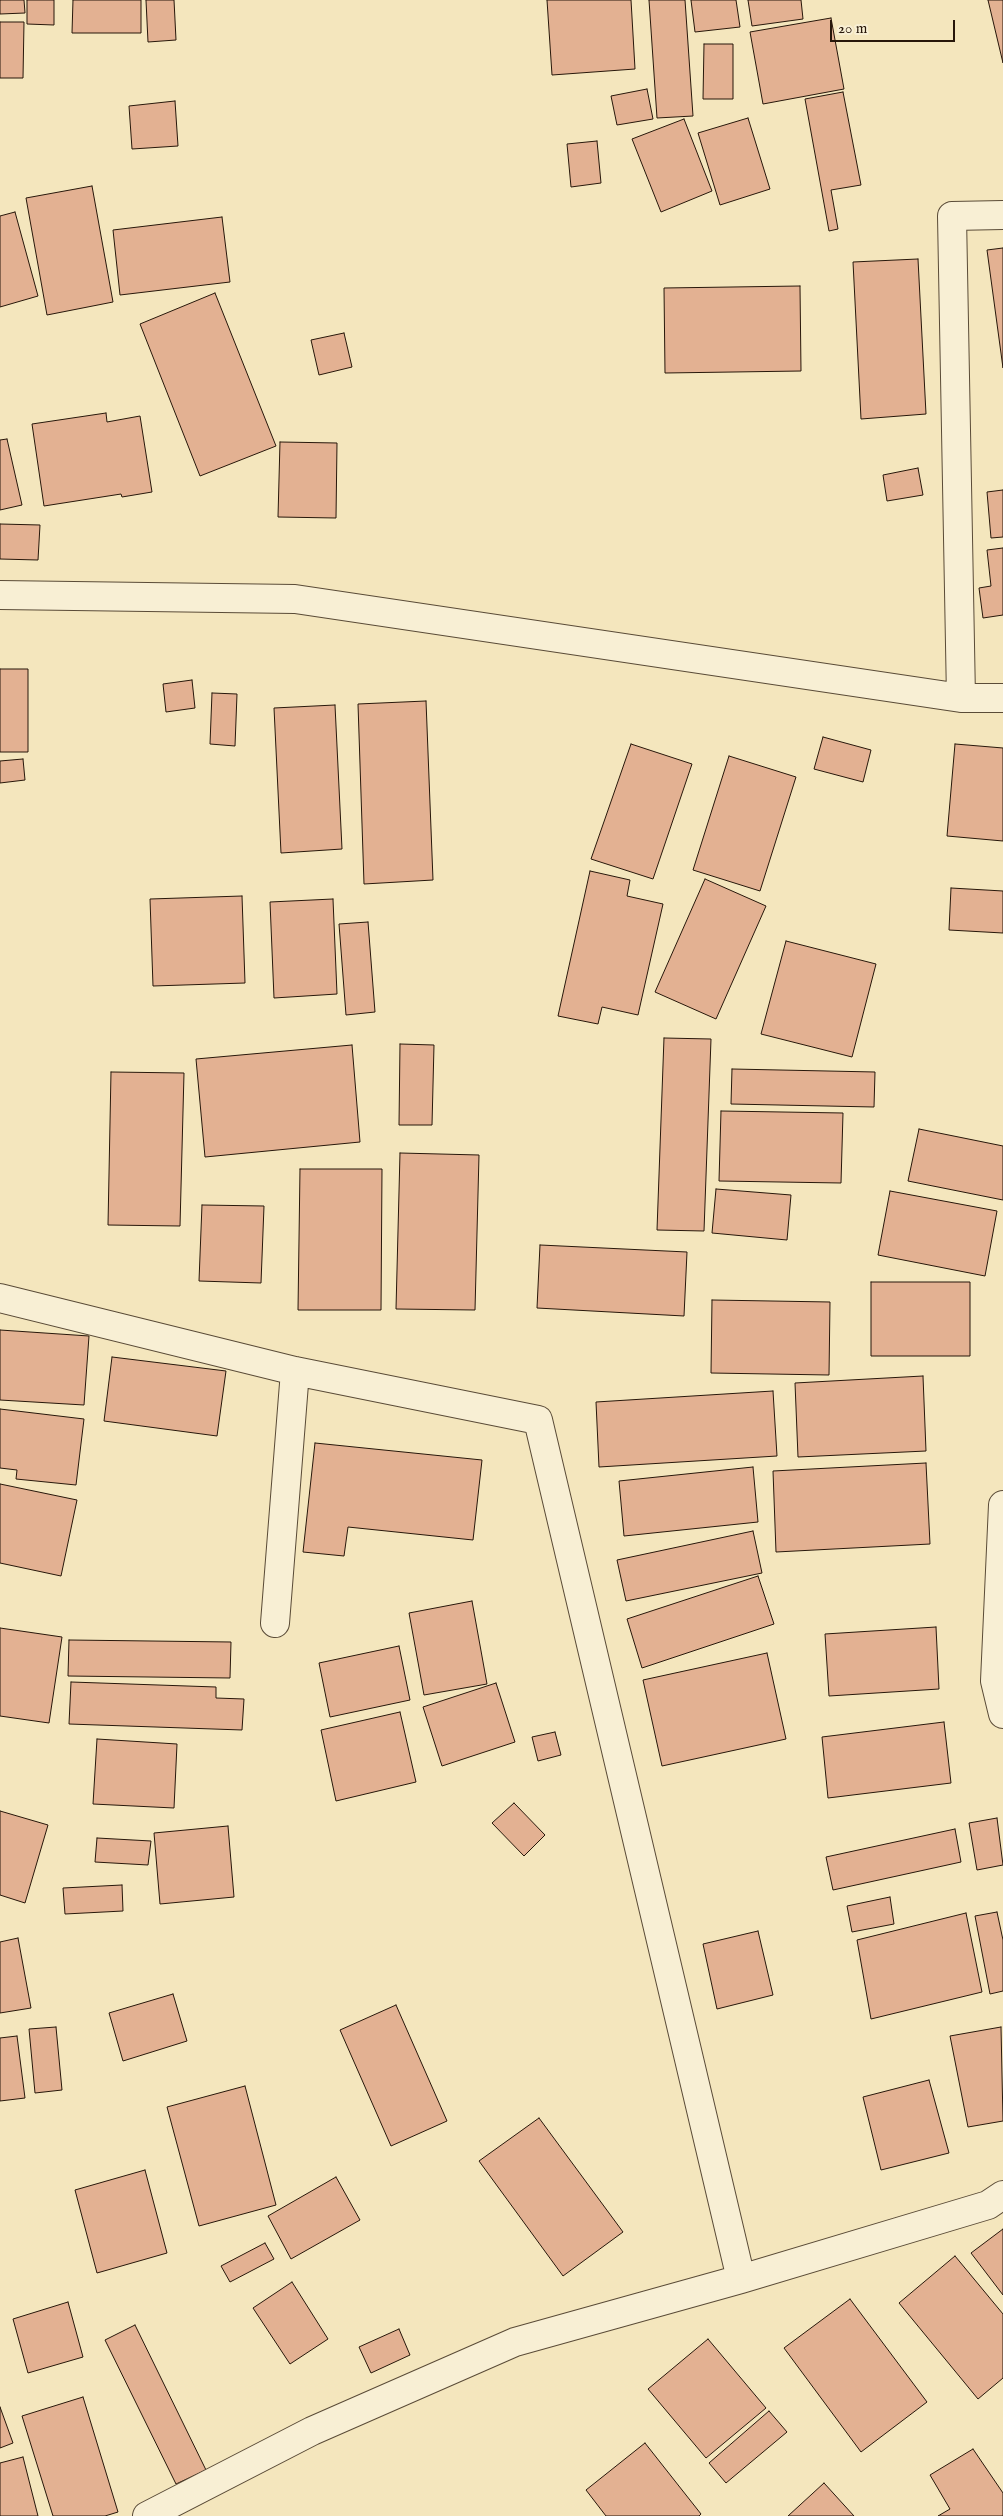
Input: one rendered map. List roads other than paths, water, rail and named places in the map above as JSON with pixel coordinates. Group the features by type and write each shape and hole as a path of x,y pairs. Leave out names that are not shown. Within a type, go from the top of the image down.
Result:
{"street":[{"path":"961,698 952,216 1003,215"},
{"path":"0,596 295,600 961,698 1003,698"},
{"path":"0,1298 295,1371 538,1420 741,2279"},
{"path":"275,1623 295,1371"},
{"path":"1003,1505 995,1681 1003,1714"},
{"path":"147,2516 312,2432 514,2342 741,2279 988,2205 1003,2195"}]}
